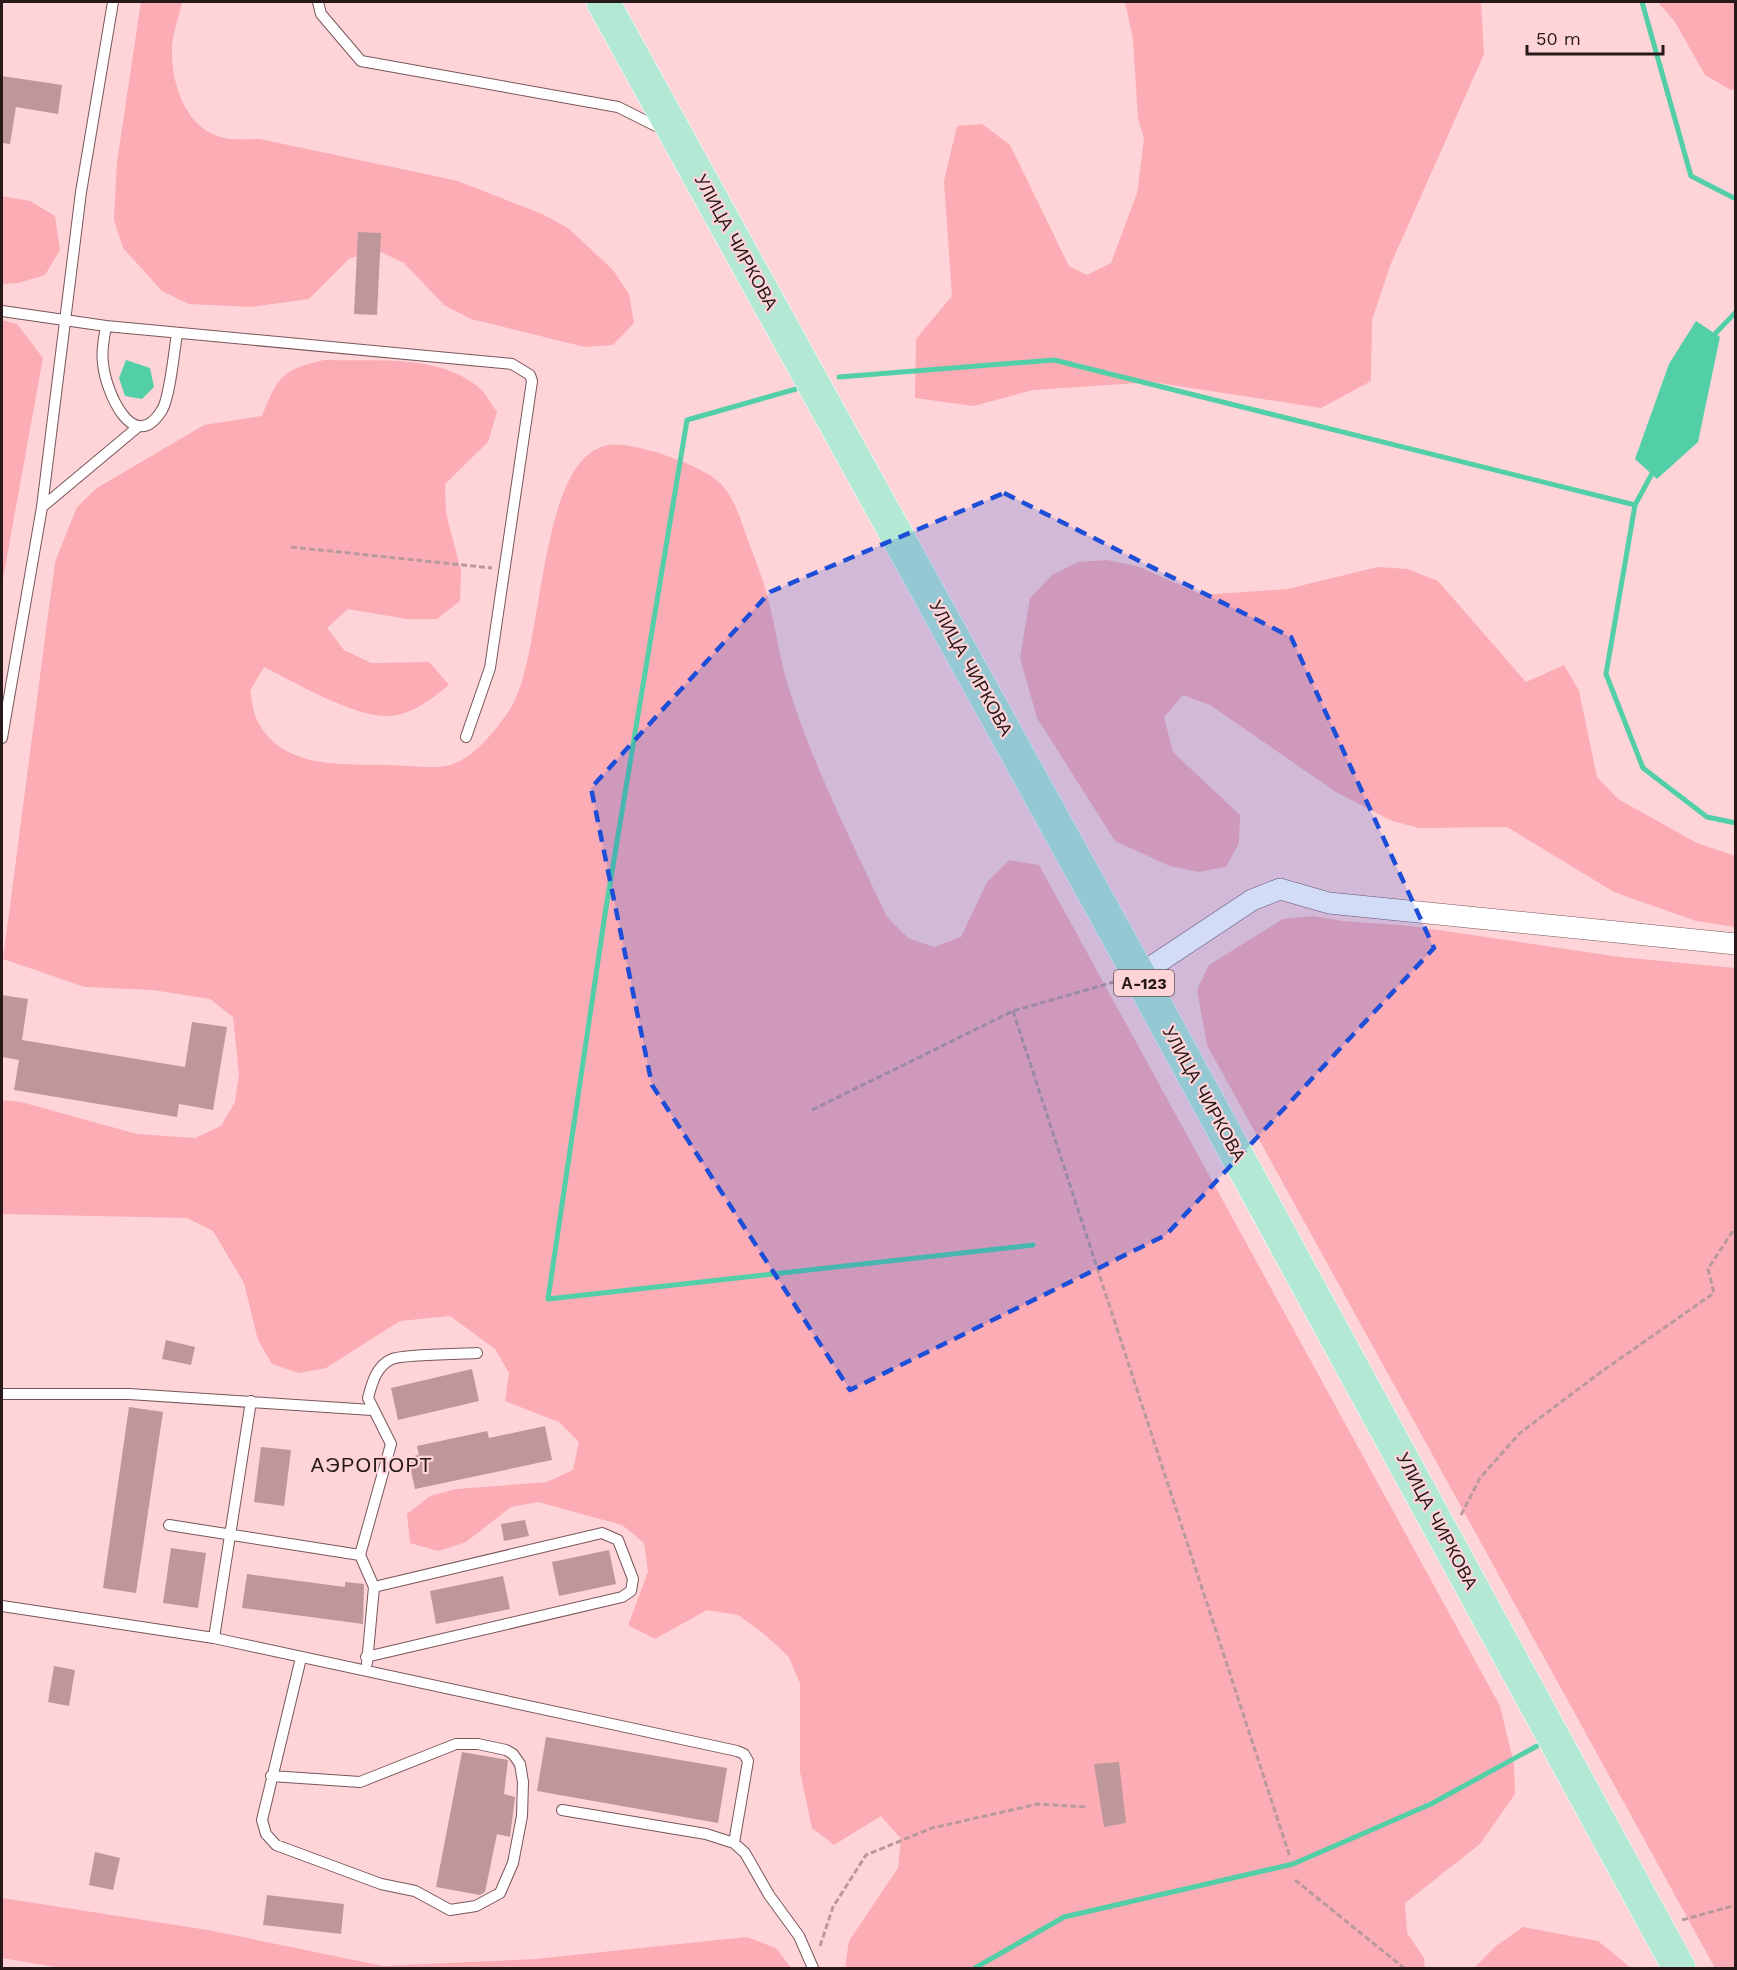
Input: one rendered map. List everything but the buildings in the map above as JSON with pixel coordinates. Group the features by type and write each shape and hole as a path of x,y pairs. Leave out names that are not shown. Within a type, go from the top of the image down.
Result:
{"main road":[{"name":"УЛИЦА ЧИРКОВА","path":"603,2 1139,975 1679,1968"}],"street":[{"path":"1139,975 1252,900 1280,889 1329,903 1736,944"}],"lane":[{"path":"2,738 42,507 81,192 113,2"},
{"path":"318,2 321,14 361,61 618,107 678,136"},
{"path":"2,311 177,334 512,364 523,370 532,381 506,570 490,668 466,737"},
{"path":"106,326 102,363 108,390 120,412 131,424 139,426"},
{"path":"42,507 139,426 152,422 164,408 177,334"},
{"path":"368,1669 366,1657 374,1587 360,1555 391,1444 368,1398 373,1379 379,1369 392,1359 477,1353"},
{"path":"2,1394 129,1394 372,1410"},
{"path":"214,1638 251,1401"},
{"path":"169,1525 360,1555"},
{"path":"366,1657 622,1597 631,1591 633,1579 618,1540 602,1533 374,1587"},
{"path":"2,1606 214,1638 301,1658 368,1669 737,1751 748,1761 734,1843"},
{"path":"272,1776 360,1782 456,1744 478,1744 506,1750 520,1764 523,1782 522,1816 513,1863 500,1893 476,1906 450,1910 415,1891 381,1884 276,1845 266,1834 262,1820 272,1776 301,1658"},
{"path":"562,1810 706,1834 734,1843 745,1853 770,1895 799,1936 813,1968"}],"path":[{"path":"291,547 506,570"},
{"path":"812,1110 1013,1011 1139,975"},
{"path":"1013,1011 1290,1857"},
{"path":"1447,1540 1480,1478 1520,1433 1601,1372 1714,1293 1708,1269 1736,1226"},
{"path":"820,1951 820,1942 833,1907 866,1855 932,1828 1038,1804 1088,1807"},
{"path":"1294,1881 1404,1968"},
{"path":"1657,1927 1736,1905"}],"highlighted area":[{"path":"1004,493 1291,637 1434,948 1166,1235 850,1390 652,1085 591,788 770,592"}],"shaded area":[{"path":"141,2 182,2 172,47 172,62 185,106 204,128 216,135 232,139 260,139 458,181 542,214 568,228 613,270 629,294 634,323 613,345 585,347 471,319 444,305 404,263 379,251 350,258 309,299 251,307 189,304 162,291 123,248 114,220 117,162"},
{"path":"1125,2 1481,2 1484,54 1390,266 1372,320 1371,381 1321,408 1153,382 1033,390 974,406 915,398 916,339 952,296 944,181 957,126 982,124 1010,145 1069,266 1087,275 1111,263 1137,193 1144,138 1138,119 1133,39"},
{"path":"1658,2 1735,2 1735,89 1731,90 1705,75 1675,22"},
{"path":"2,196 30,201 55,216 60,250 45,275 18,283 2,284"},
{"path":"2,320 17,324 43,358 2,584"},
{"path":"1696,321 1720,337 1698,442 1657,479 1635,459 1669,364"},
{"path":"126,360 150,368 154,387 142,399 125,396 119,378"},
{"path":"324,360 404,361 442,368 460,375 477,386 497,412 488,442 445,484 446,513 461,571 460,601 437,619 407,619 348,609 327,628 344,650 371,663 429,662 449,685 425,703 411,710 397,715 383,716 348,708 264,667 250,691 253,706 257,720 268,736 281,748 296,756 331,763 424,767 439,767 456,763 473,752 509,711 521,685 530,649 545,563 555,520 567,484 585,457 609,445 634,447 668,456 713,477 726,490 734,503 765,588 786,678 799,718 834,804 887,917 908,938 934,947 961,937 987,882 1009,860 1039,865 1500,1706 1514,1764 1515,1794 1480,1844 1405,1903 1407,1933 1424,1958 1425,1968 845,1968 849,1941 898,1868 901,1839 881,1816 834,1845 812,1828 800,1772 800,1683 788,1656 738,1615 707,1610 655,1639 628,1625 648,1572 644,1543 622,1525 538,1502 511,1507 466,1542 438,1551 410,1543 407,1514 430,1496 457,1489 547,1482 573,1470 579,1442 559,1422 505,1401 509,1373 495,1349 450,1316 400,1321 326,1368 299,1373 272,1364 258,1340 244,1283 213,1231 187,1218 2,1214 2,1100 21,1102 137,1134 195,1138 221,1126 235,1102 239,1074 233,1017 210,999 153,990 85,987 3,959 55,562 77,507 97,488 204,425 262,416 283,377 299,367"},
{"path":"1107,560 1137,566 1203,595 1287,589 1378,567 1408,569 1438,581 1526,682 1564,665 1579,691 1597,777 1618,799 1697,843 1735,856 1735,927 1696,921 1614,892 1507,827 1418,828 1390,820 1336,792 1210,705 1183,695 1164,717 1173,752 1240,815 1239,843 1226,867 1198,872 1170,866 1115,841 1037,718 1020,658 1030,598 1052,575 1078,562"},
{"path":"1313,916 1343,921 1411,926 1620,957 1735,968 1735,1968 1715,1968 1207,1045 1197,990 1209,965 1283,919"},
{"path":"2,1898 208,1930 383,1966 535,1959 747,1937 776,1948 791,1968 60,1968 2,1958"},
{"path":"1523,1927 1598,1941 1631,1968 1474,1968 1496,1946"}],"waterway":[{"path":"1642,2 1691,176 1736,199"},
{"path":"1711,338 1736,312"},
{"path":"839,377 1054,360 1635,505 1655,468"},
{"path":"796,389 687,420 605,914 548,1299 1033,1245"},
{"path":"1635,505 1606,674 1643,768 1707,817 1736,823"},
{"path":"975,1968 1064,1917 1293,1864 1431,1804 1537,1746"}],"district":[{"name":"АЭРОПОРТ","path":"372,1465"}]}
